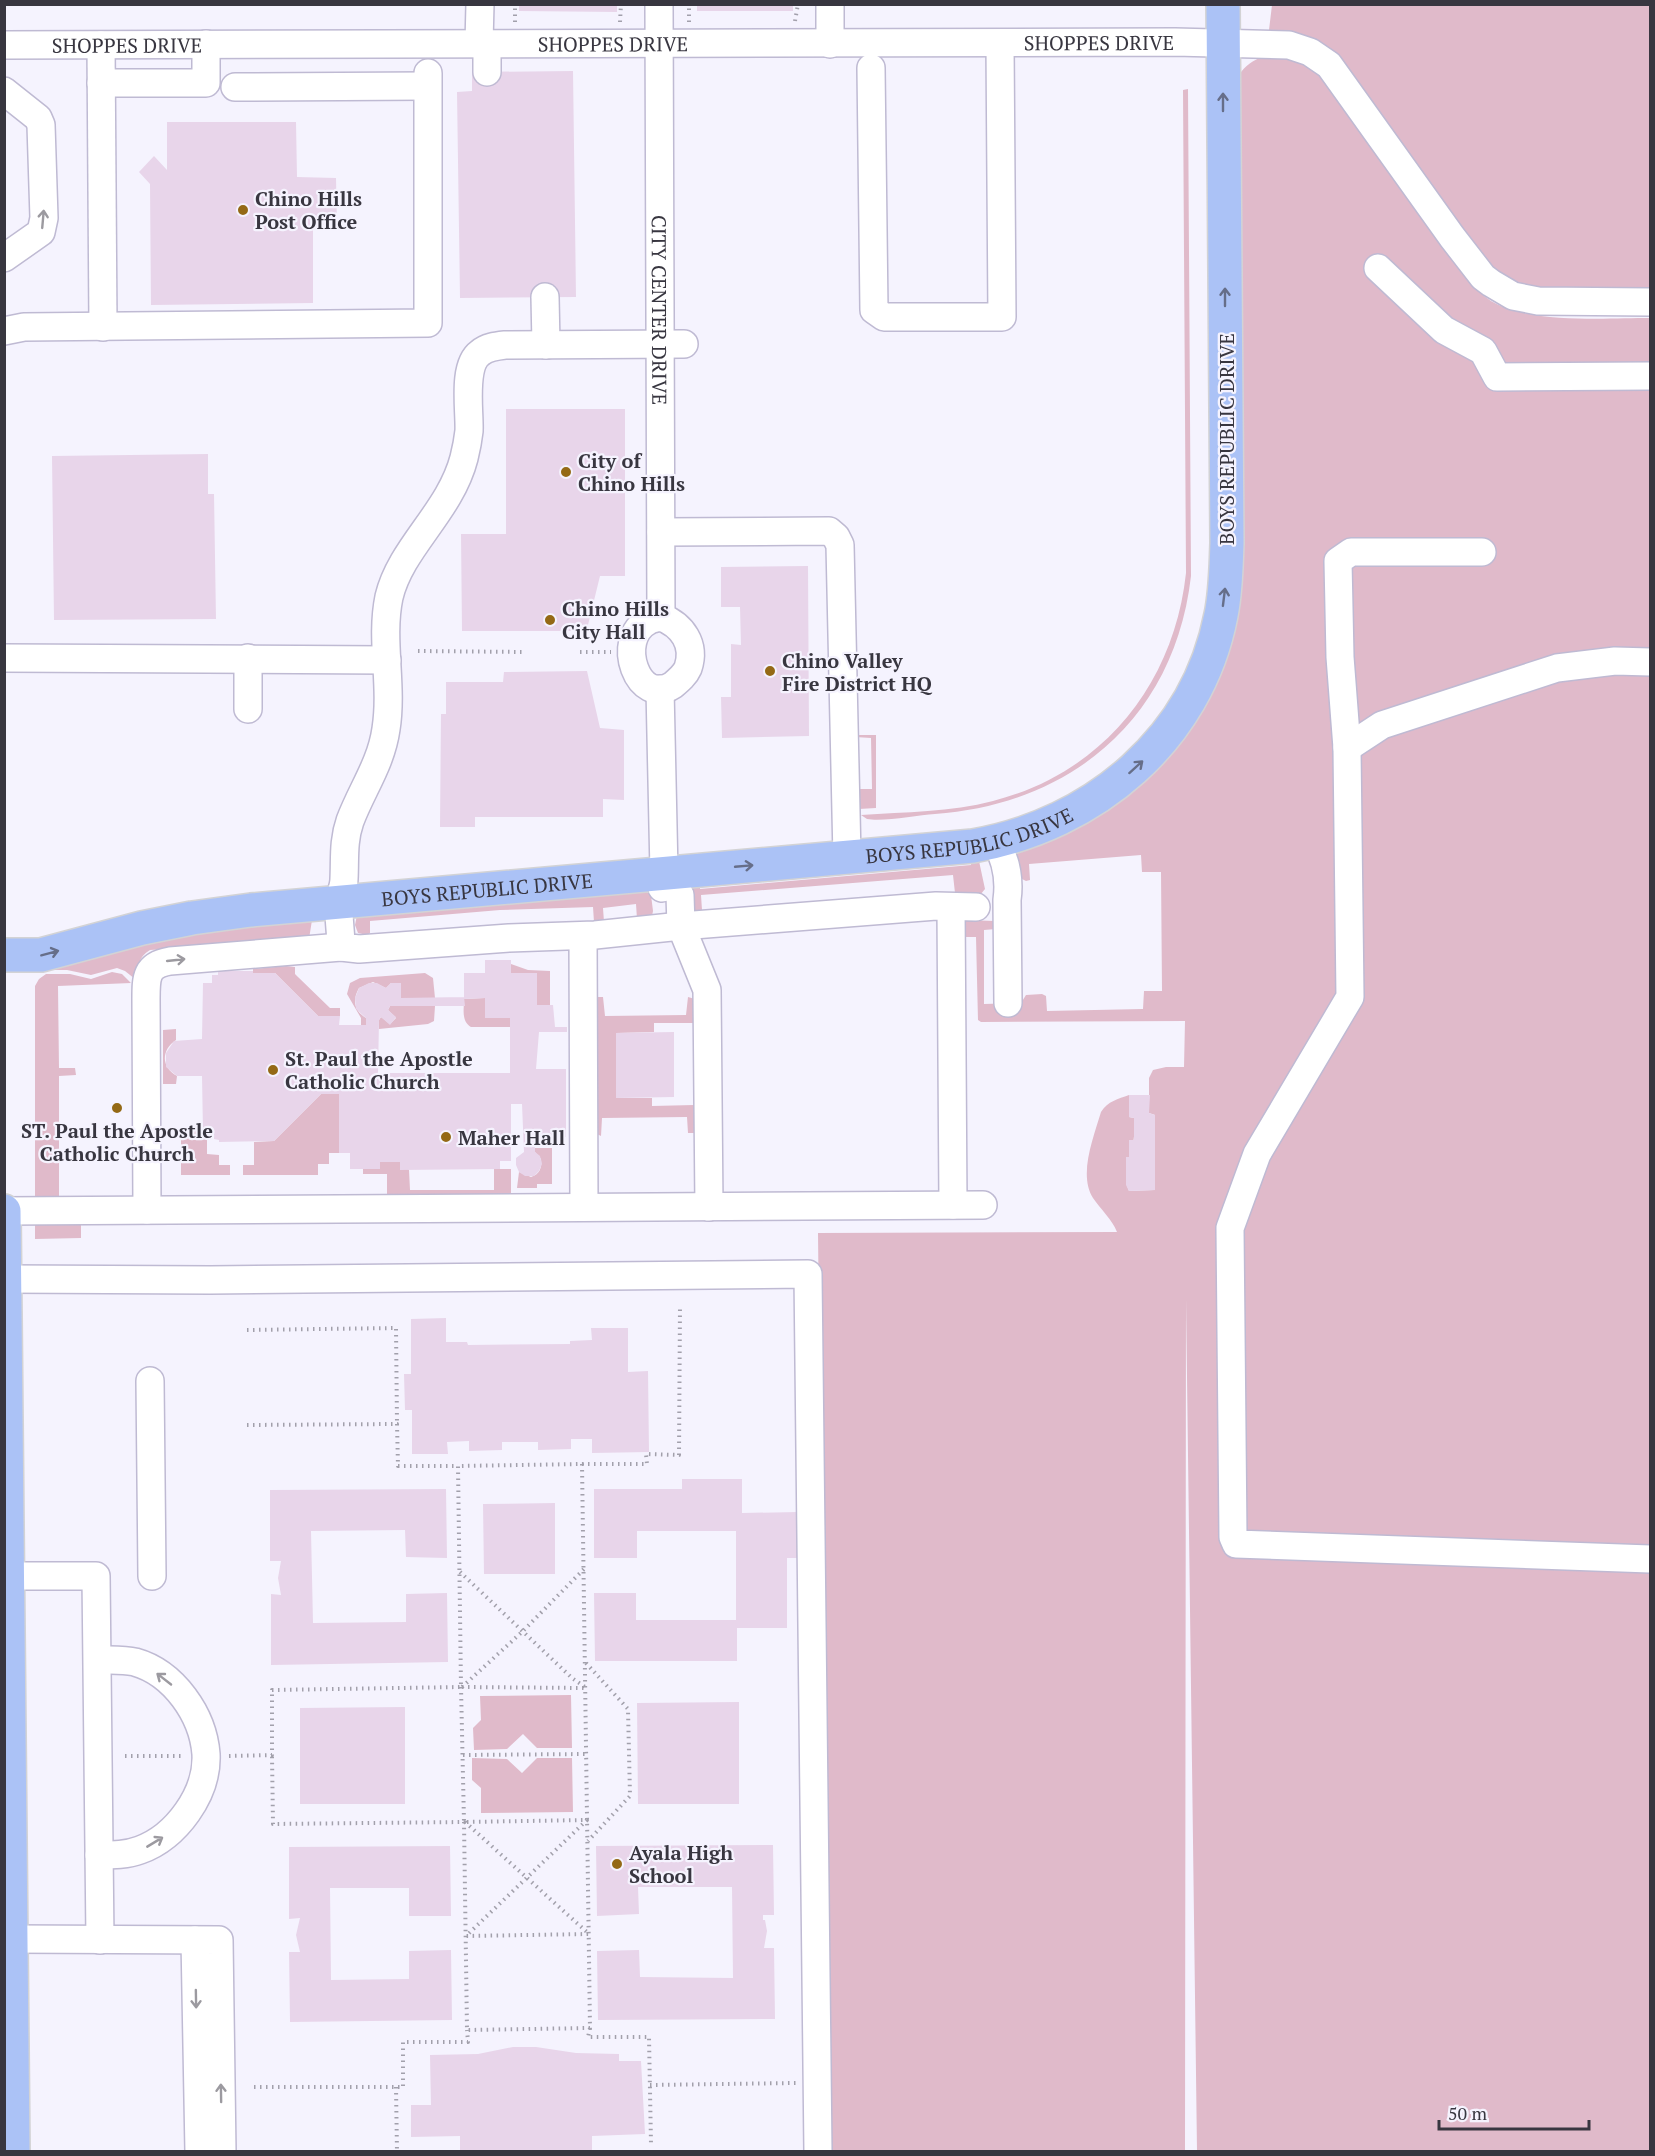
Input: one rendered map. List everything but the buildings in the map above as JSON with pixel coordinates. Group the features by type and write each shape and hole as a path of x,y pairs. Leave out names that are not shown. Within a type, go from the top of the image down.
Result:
{"main road":[{"name":"BOYS REPUBLIC DRIVE","path":"4,954 41,955 142,928 341,891 847,847 973,846 996,842 1045,826 1086,806 1102,795 1140,764 1162,738 1191,695 1216,635 1224,594 1227,543 1212,43 1200,4"},
{"name":"BOYS REPUBLIC DRIVE","path":"847,847 976,823 1025,810 1066,792 1099,771 1129,744 1169,690 1184,659 1198,611 1204,569 1212,43 1223,4"},
{"path":"4,1211 13,2151"}],"street":[{"path":"480,4 487,72"},
{"name":"CITY CENTER DRIVE","path":"659,4 673,344 661,532 661,617"},
{"path":"830,4 830,44"},
{"name":"SHOPPES DRIVE","path":"4,45 1212,43 1289,45 1310,52 1329,65 1452,237 1483,277 1500,290 1513,296 1538,301 1650,302"},
{"path":"101,83 206,83 206,44"},
{"path":"871,68 874,310 884,317 1002,317 1000,44"},
{"path":"101,45 103,327"},
{"path":"4,331 24,327 428,323 428,79 235,87"},
{"path":"4,91 38,118 41,125 44,218 41,232 4,258"},
{"path":"1378,268 1444,330 1483,351 1497,377 1650,376"},
{"path":"545,297 546,345"},
{"path":"341,947 343,851 350,822 376,768 386,729 388,607 393,584 399,570 451,492 462,464 469,432 471,365 480,352 491,347 673,344"},
{"path":"661,532 829,531 836,537 840,545 847,847"},
{"path":"1482,552 1351,552 1338,561 1340,657 1347,748 1350,997 1257,1154 1230,1228 1233,1537 1236,1544 1650,1559"},
{"path":"661,617 673,621 682,630 688,642 690,656 687,669 680,680 669,687 660,689 653,688 642,681 634,670 632,643 637,632 646,622 661,617"},
{"path":"4,658 387,660"},
{"path":"248,658 248,709"},
{"path":"1347,748 1382,725 1557,668 1615,661 1650,662"},
{"path":"660,689 664,862 662,920 681,926"},
{"path":"996,842 989,859 992,885 1007,900 1008,1003"},
{"path":"147,1210 146,999 148,975 156,964 341,947 359,949 509,938 583,936 936,906 964,907 953,1205"},
{"path":"681,926 707,990 709,1207"},
{"path":"583,936 584,1207"},
{"path":"4,1211 983,1205"},
{"path":"6,1279 210,1280 808,1274 818,2151"},
{"path":"150,1381 152,1576"},
{"path":"8,1576 96,1576 100,1940"},
{"path":"98,1660 134,1662 147,1667 167,1680 184,1698 197,1720 206,1756 203,1774 194,1800 173,1830 157,1842 138,1851 99,1856"},
{"path":"11,1939 207,1940"},
{"path":"199,2151 207,1940"},
{"path":"207,1940 222,2151"}],"path":[{"path":"418,651 524,652"},
{"path":"580,652 614,652"},
{"path":"247,1330 396,1328 398,1466 647,1464 646,1454 679,1455 680,1306"},
{"path":"247,1425 397,1424"},
{"path":"582,1464 590,2028 588,2037 649,2037 651,2144"},
{"path":"254,2087 403,2087 403,2042 468,2042 458,1466"},
{"path":"461,1687 522,1632 584,1569"},
{"path":"460,1572 522,1632 585,1688"},
{"path":"585,1663 628,1709 630,1796 588,1841"},
{"path":"585,1688 272,1690 273,1824 587,1820"},
{"path":"463,1755 586,1754"},
{"path":"125,1756 272,1755"},
{"path":"466,1936 587,1820"},
{"path":"464,1822 589,1934"},
{"path":"466,1936 589,1934"},
{"path":"467,2030 590,2028"},
{"path":"650,2085 818,2082"},
{"path":"396,2087 397,2151"}],"shaded area":[{"path":"1272,5 1650,5 1650,290 1543,289 1523,286 1504,276 1484,259 1292,33 1269,30"},
{"path":"1266,56 1301,64 1330,85 1450,257 1485,297 1507,308 1547,316 1590,319 1650,318 1650,2151 1197,2151 1186,1299 1185,2151 828,2151 818,1233 1117,1232 1093,1198 1089,1189 1087,1167 1101,1112 1110,1103 1129,1095 1129,1117 1134,1118 1134,1139 1127,1173 1127,1185 1129,1191 1155,1190 1155,1115 1149,1113 1149,1078 1153,1070 1184,1067 1185,1021 981,1022 978,1020 976,937 962,937 961,924 965,920 995,921 996,929 984,930 984,1004 1021,1003 1026,995 1042,994 1046,996 1047,1011 1143,1009 1144,991 1162,991 1161,872 1142,872 1141,855 1029,864 1030,880 1026,881 1018,877 1015,851 1210,687 1238,76 1250,63"},
{"path":"1188,89 1191,576 1181,626 1164,671 1139,711 1109,744 1072,771 1031,792 985,807 891,819 867,819 861,815 977,805 1032,788 1068,769 1099,746 1126,718 1149,687 1166,652 1179,614 1186,573 1183,90"},
{"path":"855,735 876,735 876,808 859,809 859,789 872,789 871,738 855,737"},
{"path":"971,860 979,861 985,889 980,895 955,893 953,875 701,895 702,910 693,912 687,886 700,886 700,889 971,865"},
{"path":"643,890 651,895 652,916 637,919 636,904 603,908 604,922 594,922 593,907 500,910 370,921 370,933 367,935 358,933 355,925 357,915"},
{"path":"312,920 309,939 150,950 141,959 135,979 117,968 91,975 67,970 49,970 197,930"},
{"path":"511,964 528,970 550,971 550,1005 537,1005 537,973 511,973"},
{"path":"295,967 295,974 330,1008 340,1008 340,1016 318,1016 275,973 253,973 253,969"},
{"path":"112,972 122,974 131,983 58,986 59,1068 75,1068 76,1075 59,1076 59,1198 39,1198 35,1196 35,986 46,974 70,974 91,979"},
{"path":"425,973 433,978 435,998 401,998 401,983 391,983 386,988 373,982 359,988 355,997 355,1005 366,1018 366,1025 361,1025 361,1018 347,994 350,983 360,978"},
{"path":"603,997 605,1016 686,1015 688,997 695,999 694,1023 654,1023 654,1032 616,1033 616,1098 652,1098 652,1106 694,1105 694,1133 688,1133 687,1117 602,1118 601,1136 597,1134 596,999"},
{"path":"485,998 510,1018 510,1027 471,1027 466,1022 464,999"},
{"path":"390,1006 435,1006 434,1021 428,1024 379,1029 381,1017 390,1024 396,1018 388,1010"},
{"path":"176,1029 176,1040 171,1044 165,1058 168,1068 177,1076 176,1084 163,1084 163,1030"},
{"path":"321,1094 339,1094 339,1153 329,1153 329,1164 318,1164 318,1175 243,1175 243,1165 254,1165 254,1142 274,1141"},
{"path":"181,1131 207,1131 207,1154 219,1155 219,1165 230,1165 230,1175 181,1175"},
{"path":"535,1148 552,1148 552,1184 537,1184 537,1188 517,1188 519,1172 531,1177 540,1170 541,1159 535,1152"},
{"path":"380,1162 400,1162 409,1170 410,1190 494,1190 494,1169 511,1169 511,1194 387,1194 387,1174 363,1174 363,1169"},
{"path":"81,1219 81,1238 35,1239 35,1224"},
{"path":"571,1695 572,1748 537,1748 523,1734 507,1749 474,1750 473,1728 481,1720 480,1696"},
{"path":"472,1758 507,1759 522,1773 537,1758 572,1758 573,1812 481,1813 481,1788 472,1780"}],"place":[{"name":"Chino Hills Post Office","path":"243,210"},
{"name":"City of Chino Hills","path":"566,472"},
{"name":"Chino Hills City Hall","path":"550,620"},
{"name":"Chino Valley Fire District HQ","path":"770,671"},
{"name":"St. Paul the Apostle Catholic Church","path":"273,1070"},
{"name":"ST. Paul the Apostle Catholic Church","path":"117,1108"},
{"name":"Maher Hall","path":"446,1137"},
{"name":"Ayala High School","path":"617,1864"}]}
